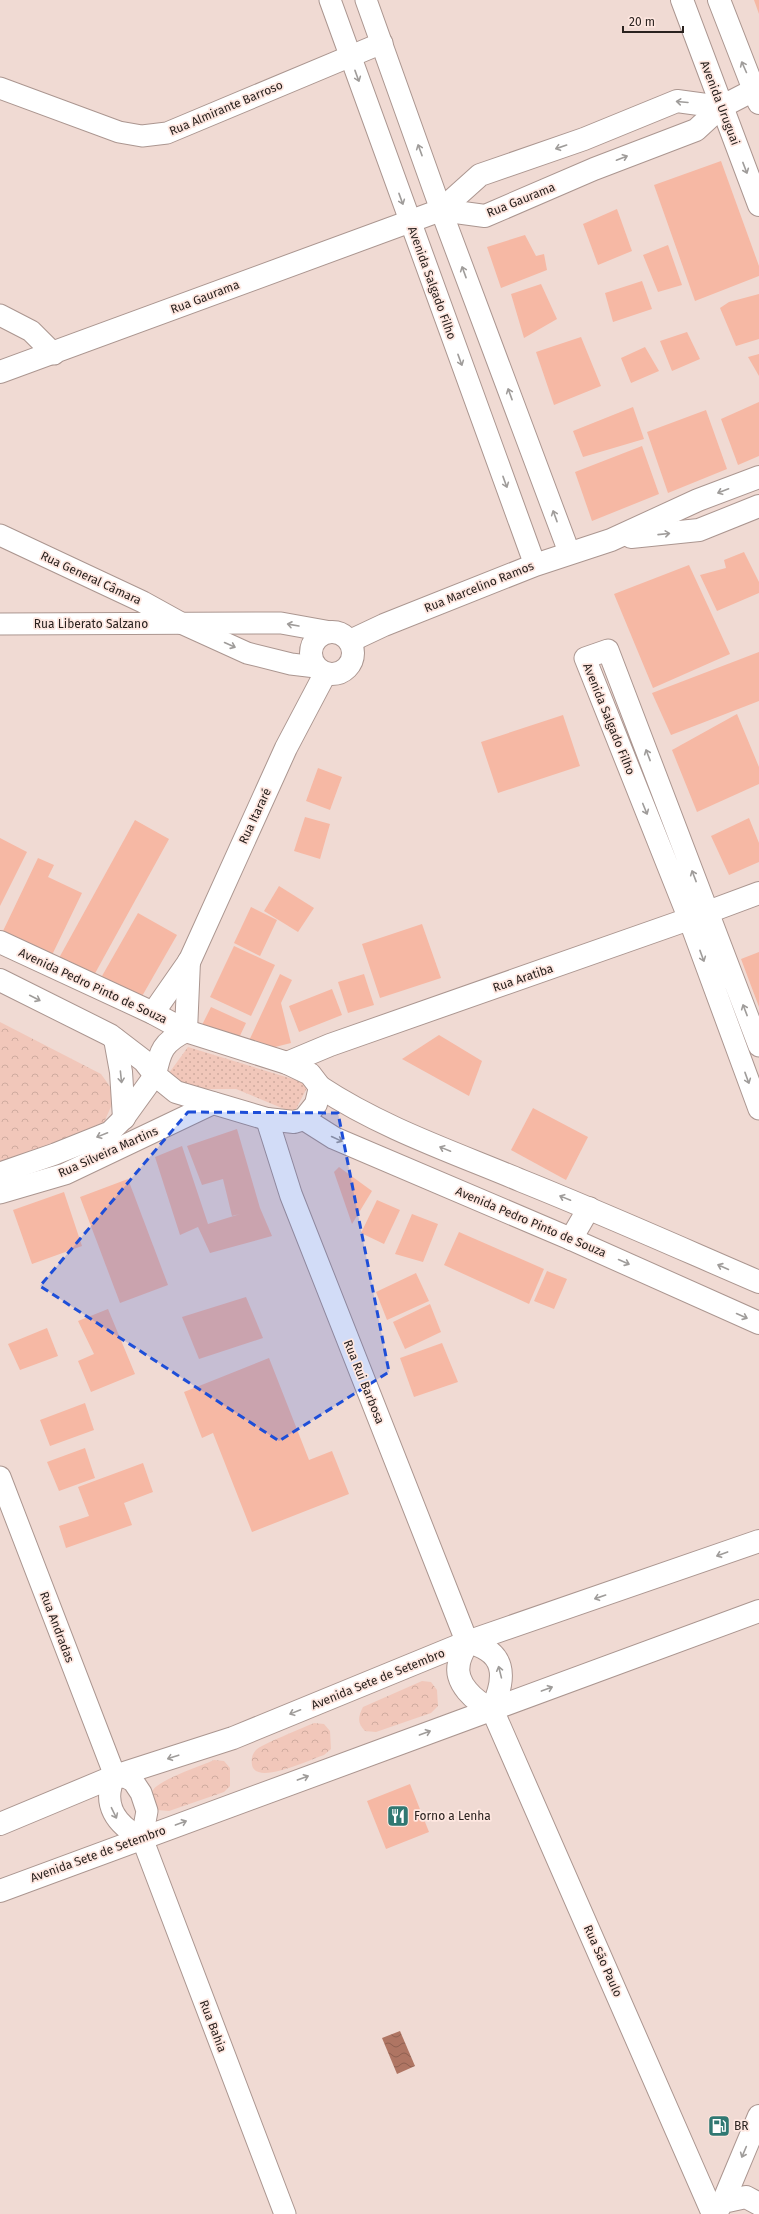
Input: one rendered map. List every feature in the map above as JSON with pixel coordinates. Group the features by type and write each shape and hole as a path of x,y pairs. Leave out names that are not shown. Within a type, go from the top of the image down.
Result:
{"street":[{"name":"Avenida Salgado Filho","path":"330,0 535,565"},
{"path":"366,0 441,210 569,552"},
{"name":"Avenida Uruguai","path":"682,0 759,205"},
{"path":"719,0 757,94"},
{"name":"Rua Almirante Barroso","path":"0,88 119,132 142,136 167,133 382,43"},
{"name":"Rua Gaurama","path":"0,372 54,354 441,210 485,216 594,169 696,130 721,107 757,94"},
{"path":"441,210 480,175 584,139 677,101 721,107"},
{"path":"584,139 594,169"},
{"path":"0,315 31,331 54,354"},
{"name":"Rua Marcelino Ramos","path":"341,636 384,625 569,552 611,540 698,500 759,477"},
{"name":"Rua Marcelino Ramos","path":"611,540 699,530 759,506"},
{"name":"Rua General Câmara","path":"0,535 144,602 181,623 247,653 321,671"},
{"name":"Rua General Câmara","path":"181,623 281,623 341,636"},
{"name":"Rua Liberato Salzano","path":"0,624 181,623"},
{"path":"318,636 341,636 354,655 348,667 337,674 321,671 312,661 311,648 318,636"},
{"name":"Avenida Salgado Filho","path":"759,1046 698,916 585,658 608,650 698,916 759,1110"},
{"name":"Rua Itararé","path":"153,1014 190,960 321,671"},
{"name":"Rua Aratiba","path":"287,1064 338,1043 759,893"},
{"name":"Avenida Pedro Pinto de Souza","path":"0,942 186,1031 287,1064 310,1074 320,1086 351,1108 386,1125 589,1208 759,1282"},
{"name":"Rua Itararé","path":"186,1031 190,960"},
{"path":"0,980 115,1038 144,1061 155,1075 176,1092 267,1119 294,1122 304,1119 316,1104 320,1086"},
{"name":"Avenida Pedro Pinto de Souza","path":"155,1075 159,1054 170,1039 186,1031"},
{"path":"115,1038 121,1072 124,1118"},
{"name":"Rua Silveira Martins","path":"0,1173 55,1154 110,1132 124,1118 155,1075"},
{"name":"Rua Silveira Martins","path":"0,1193 65,1174 214,1103"},
{"name":"Rua Rui Barbosa","path":"267,1119 291,1195 467,1642"},
{"name":"Avenida Pedro Pinto de Souza","path":"304,1119 334,1138 571,1239 759,1323"},
{"path":"571,1239 589,1208"},
{"name":"Rua Andradas","path":"0,1477 115,1776"},
{"name":"Avenida Sete de Setembro","path":"0,1824 115,1776 234,1738 467,1642 759,1541"},
{"name":"Avenida Sete de Setembro","path":"0,1891 759,1611"},
{"path":"467,1642 483,1646 495,1655 502,1677 500,1691 492,1709 483,1705 474,1698 460,1680 458,1664 467,1642"},
{"name":"Rua São Paulo","path":"492,1709 717,2210"},
{"path":"115,1776 127,1778 133,1781 141,1794 147,1812 142,1838 129,1832 118,1821 110,1805 111,1784 115,1776"},
{"name":"Rua Bahia","path":"142,1838 284,2214"},
{"path":"717,2210 759,2117"},
{"path":"717,2210 746,2197 759,2204"}],"highlighted area":[{"path":"188,1112 338,1113 389,1372 279,1441 40,1286"}],"green space":[{"path":"0,1022 101,1074 116,1095 103,1125 0,1168"},
{"path":"188,1047 309,1084 294,1113 236,1089 190,1089 169,1073"},
{"path":"422,1681 431,1682 437,1690 438,1706 431,1713 376,1732 365,1731 362,1728 359,1720 363,1707"},
{"path":"314,1723 324,1724 330,1731 331,1749 324,1755 273,1772 263,1773 256,1771 252,1765 252,1761 256,1750 274,1740"},
{"path":"214,1760 224,1761 230,1768 230,1786 224,1792 169,1811 157,1810 153,1805 151,1795 152,1791 157,1786 177,1775"}],"water":[{"path":"400,2031 415,2066 397,2074 382,2038"}],"building":[{"path":"754,0 759,0 759,14"},
{"path":"721,161 759,266 759,276 695,301 654,185"},
{"path":"617,209 632,251 598,265 583,224"},
{"path":"525,235 536,256 544,254 547,270 501,288 487,247"},
{"path":"668,245 682,285 658,292 643,255"},
{"path":"642,281 652,309 613,322 605,293"},
{"path":"541,284 557,319 524,338 511,294"},
{"path":"759,294 759,339 736,346 720,308 729,302"},
{"path":"687,332 700,359 672,371 660,341"},
{"path":"581,337 601,386 554,405 536,352"},
{"path":"645,347 659,371 631,383 621,358"},
{"path":"759,354 759,376 748,357"},
{"path":"759,402 759,456 738,465 721,419"},
{"path":"633,407 644,439 583,457 573,431"},
{"path":"706,410 727,469 668,493 647,432"},
{"path":"642,446 659,494 592,521 575,472"},
{"path":"744,552 759,582 759,593 717,611 700,575 726,568 724,560"},
{"path":"689,565 730,654 653,688 614,594"},
{"path":"759,652 759,701 671,735 652,693"},
{"path":"737,714 759,767 759,784 697,812 672,750"},
{"path":"563,715 580,766 498,793 481,742"},
{"path":"318,768 342,777 330,810 306,801"},
{"path":"305,817 330,824 320,859 294,851"},
{"path":"749,818 759,843 759,862 729,875 711,836"},
{"path":"135,820 169,839 93,977 59,958"},
{"path":"0,838 27,852 0,906"},
{"path":"38,858 54,865 48,877 82,893 52,955 3,931"},
{"path":"279,886 314,908 298,932 264,911"},
{"path":"251,907 277,920 260,956 234,943"},
{"path":"138,913 177,935 141,998 102,976"},
{"path":"422,924 441,978 380,998 362,944"},
{"path":"234,946 275,965 251,1016 210,997"},
{"path":"759,952 759,1007 741,959"},
{"path":"280,974 292,980 281,1003 291,1043 259,1051 247,1045"},
{"path":"364,974 374,1005 348,1013 338,982"},
{"path":"332,989 342,1015 299,1032 289,1006"},
{"path":"211,1007 246,1023 237,1042 202,1025"},
{"path":"439,1035 482,1061 469,1096 402,1059"},
{"path":"533,1108 588,1137 566,1180 511,1150"},
{"path":"237,1129 260,1208 272,1236 210,1253 198,1227 180,1235 155,1157 182,1146 208,1224 240,1214 232,1216 223,1179 202,1185 187,1146"},
{"path":"339,1167 372,1191 352,1224 334,1172"},
{"path":"128,1179 168,1285 120,1303 80,1197"},
{"path":"64,1192 82,1246 32,1264 13,1210"},
{"path":"377,1200 400,1210 384,1244 361,1233"},
{"path":"412,1214 438,1224 423,1262 395,1254"},
{"path":"459,1232 544,1269 529,1304 444,1265"},
{"path":"547,1271 567,1279 554,1309 534,1301"},
{"path":"416,1273 429,1301 387,1320 376,1292"},
{"path":"246,1297 263,1338 199,1359 182,1317"},
{"path":"430,1304 441,1332 405,1349 393,1322"},
{"path":"108,1309 135,1374 91,1392 78,1361 94,1354 78,1321"},
{"path":"47,1328 58,1356 20,1370 8,1344"},
{"path":"442,1343 458,1382 414,1397 400,1358"},
{"path":"269,1358 309,1460 332,1451 349,1494 252,1532 213,1433 202,1438 184,1392"},
{"path":"85,1403 94,1430 50,1446 40,1420"},
{"path":"85,1448 95,1478 59,1491 47,1462"},
{"path":"143,1463 153,1492 124,1503 132,1525 66,1548 59,1526 89,1516 78,1487"},
{"name":"Forno a Lenha","path":"410,1784 429,1832 386,1849 367,1801"}],"place":[{"name":"Forno a Lenha","path":"398,1816"},
{"name":"BR","path":"719,2126"}]}
